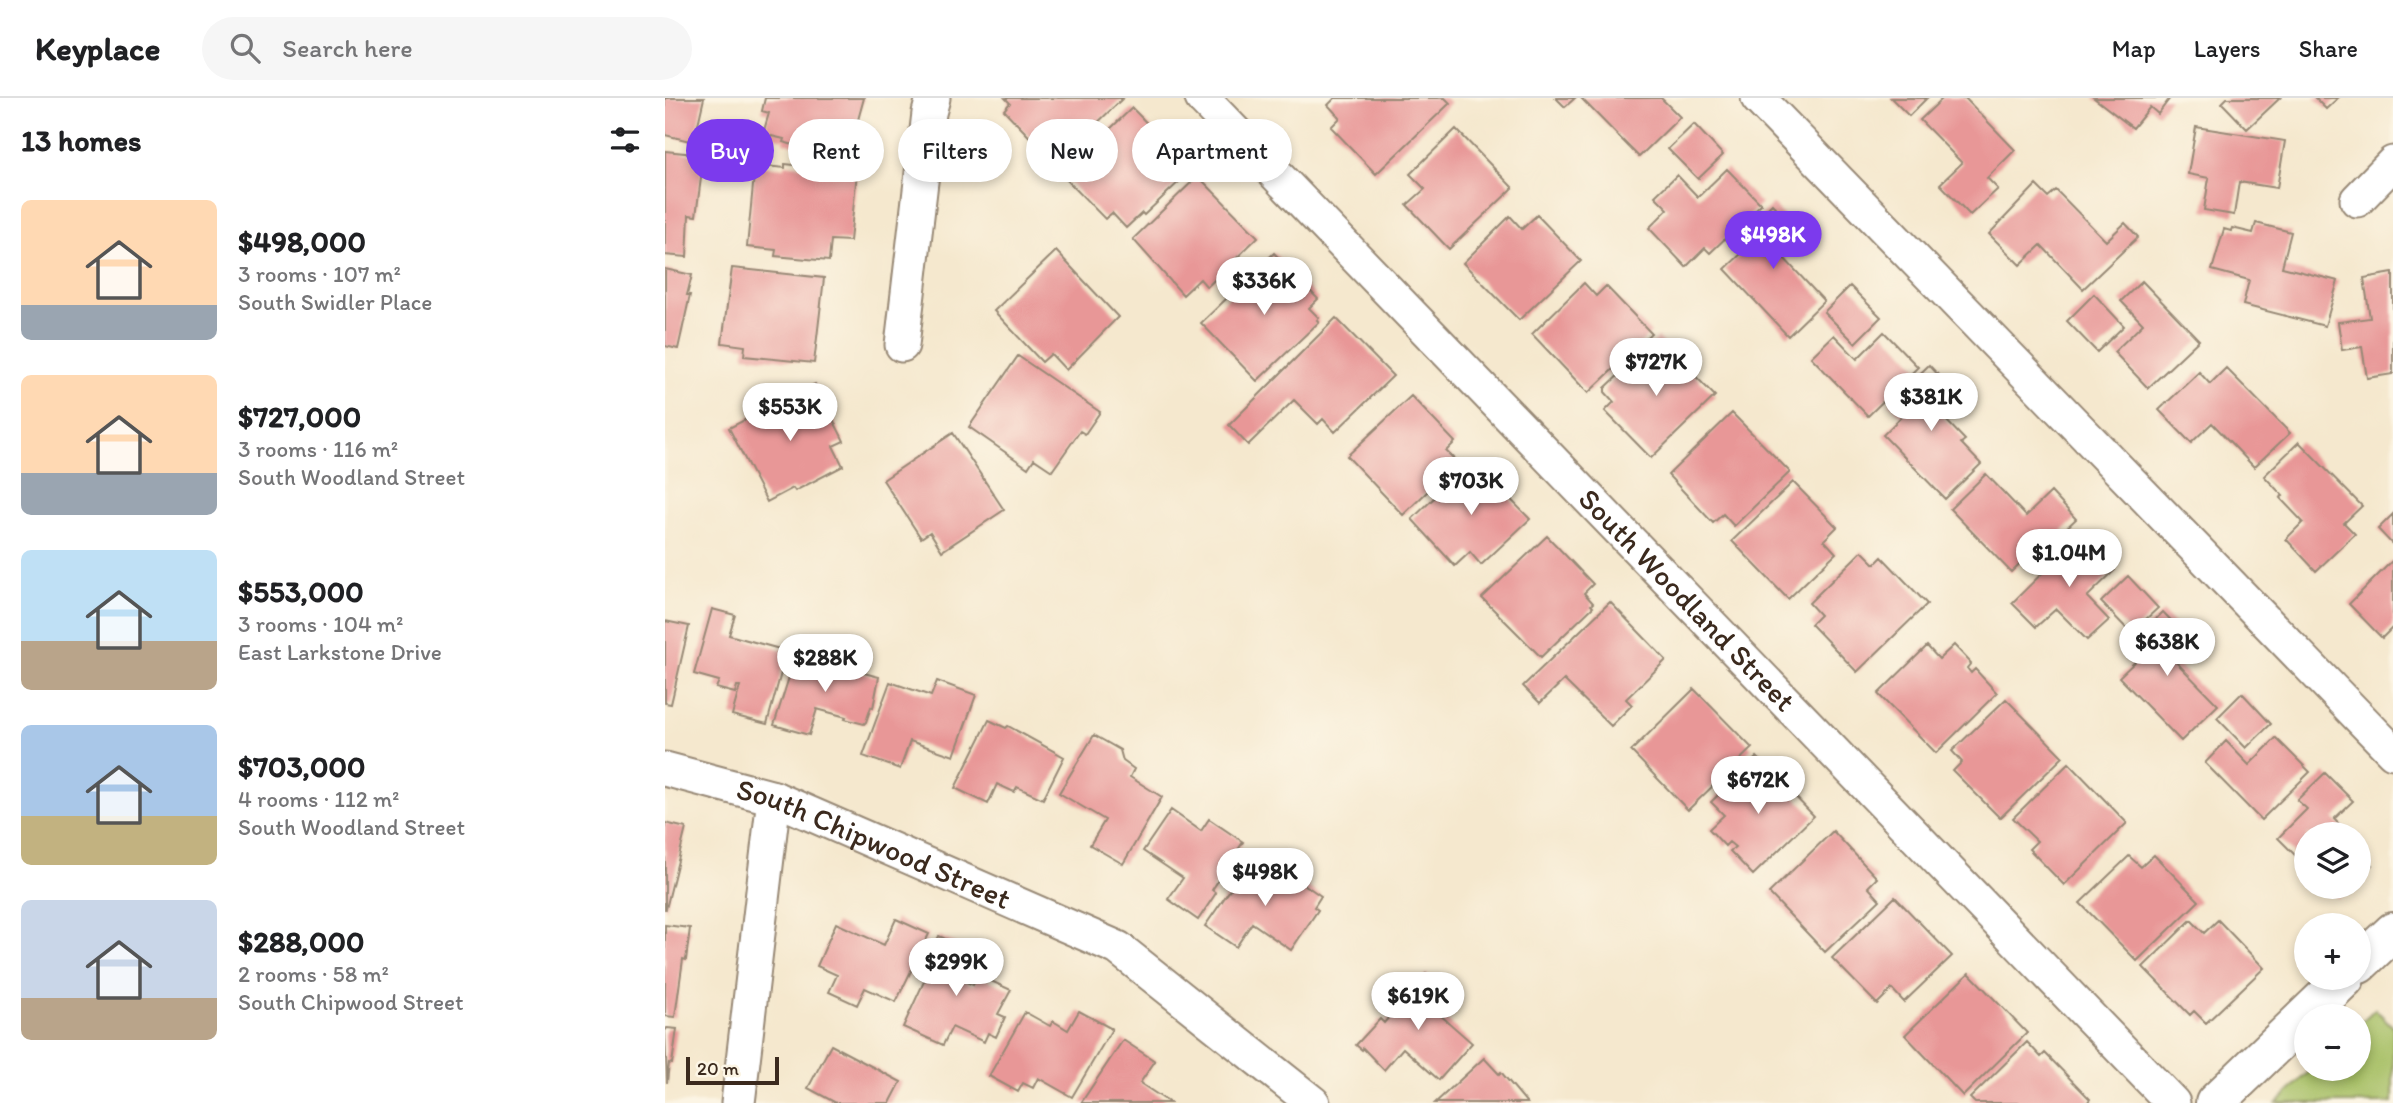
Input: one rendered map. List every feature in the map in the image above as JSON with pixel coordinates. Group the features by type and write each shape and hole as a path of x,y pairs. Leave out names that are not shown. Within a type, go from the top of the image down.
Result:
{"street":[{"path":"902,345 929,113 933,98"},
{"name":"South Woodland Street","path":"1202,98 2173,1103"},
{"path":"1758,98 2393,752"},
{"path":"2357,200 2393,163"},
{"name":"South Chipwood Street","path":"665,769 774,798 1118,948 1313,1103"},
{"path":"738,1103 774,798"},
{"path":"2371,953 2393,932"},
{"path":"2215,1103 2333,990"}],"green space":[{"path":"2375,1009 2393,1027 2393,1103 2277,1103 2300,1081 2371,1081 2371,1013"}],"building":[{"path":"665,98 704,98 699,119 686,119 686,140 665,135"},
{"path":"765,98 864,98 858,119 788,119 788,143 783,142 784,139 774,137 774,119 767,119 769,113 762,111"},
{"path":"1005,98 1123,98 1101,119 1026,119 1026,133 1004,110 1010,103"},
{"path":"1335,98 1445,98 1450,103 1376,174 1331,127 1340,118 1328,105"},
{"path":"1556,98 1575,98 1565,107"},
{"path":"1581,98 1661,98 1680,117 1639,157"},
{"path":"1891,98 1927,98 1909,116"},
{"path":"1943,98 1965,98 2015,150 1987,178 1998,189 1970,215 1940,184 1962,163 1920,120"},
{"path":"2094,98 2170,98 2158,114 2150,107 2133,128"},
{"path":"2227,98 2280,98 2247,129 2222,103"},
{"path":"2315,98 2338,98 2326,109"},
{"path":"1132,108 1143,119 1132,119 1132,182 1179,182 1126,228 1112,213 1105,219 1069,182 1118,182 1118,121"},
{"path":"1694,124 1723,155 1698,179 1668,149"},
{"path":"2196,127 2285,141 2277,188 2239,182 2234,215 2204,210 2209,178 2188,174"},
{"path":"1456,129 1513,188 1449,249 1407,205 1425,189 1410,174"},
{"path":"665,151 686,153 686,182 700,182 696,216 689,215 687,257 665,255"},
{"path":"785,164 788,164 788,182 856,182 850,241 831,240 829,261 775,256 776,250 747,247 753,182 774,182 774,167 785,168"},
{"path":"1727,169 1761,204 1710,253 1705,248 1686,267 1649,228 1668,209 1655,196 1677,175 1698,197"},
{"path":"1192,182 1204,182 1258,237 1207,287 1200,279 1183,295 1133,239"},
{"path":"2036,185 2048,197 2056,190 2106,241 2125,223 2138,237 2083,289 2041,245 2020,265 1989,234"},
{"path":"1772,204 1803,236 1782,256 1824,301 1788,336 1725,269 1742,253 1732,243"},
{"path":"1537,215 1581,261 1519,320 1463,263 1510,216 1522,229"},
{"path":"2256,223 2291,232 2282,267 2338,281 2325,326 2243,305 2249,280 2212,270 2224,229 2253,233"},
{"path":"1056,251 1118,317 1066,370 1051,354 1042,362 994,311"},
{"path":"1274,253 1318,299 1309,308 1319,318 1319,322 1257,381 1201,323"},
{"path":"732,268 824,278 814,363 744,356 745,346 722,343"},
{"path":"665,269 692,275 678,349 665,346"},
{"path":"2393,273 2393,374 2367,378 2362,347 2342,350 2338,322 2370,318 2364,278"},
{"path":"2142,281 2199,340 2148,388 2114,352 2143,324 2121,301"},
{"path":"1584,283 1596,296 1606,286 1651,333 1588,393 1532,334"},
{"path":"1850,286 1881,317 1855,343 1824,312"},
{"path":"2094,294 2124,326 2097,352 2067,321"},
{"path":"1336,318 1393,376 1335,432 1323,419 1318,424 1294,400 1248,445 1229,425"},
{"path":"1884,332 1918,367 1868,416 1811,357 1834,335 1857,359"},
{"path":"1658,338 1715,396 1651,458 1605,411 1614,402 1605,392 1605,388"},
{"path":"1018,356 1100,412 1085,434 1080,431 1052,471 1034,459 1028,468 969,427"},
{"path":"1929,365 1960,398 1942,416 1965,440 1961,443 1981,464 1945,499 1883,435 1902,416 1890,403"},
{"path":"2226,368 2290,433 2254,467 2212,423 2191,443 2159,410 2199,372 2210,384"},
{"path":"815,384 844,441 833,446 843,466 767,502 729,428"},
{"path":"1411,396 1455,442 1446,451 1456,464 1403,515 1347,456"},
{"path":"1732,413 1790,472 1734,526 1723,514 1713,523 1668,475"},
{"path":"953,433 1004,510 942,551 930,532 921,538 883,480"},
{"path":"2299,442 2362,506 2344,523 2355,534 2316,571 2286,539 2303,522 2264,476"},
{"path":"1473,461 1530,519 1481,565 1470,552 1455,566 1412,519"},
{"path":"1986,474 2026,516 2051,492 2076,519 2045,548 2041,543 2011,572 1950,509"},
{"path":"1793,482 1837,527 1824,540 1836,553 1788,599 1732,541"},
{"path":"2393,514 2393,545 2378,529"},
{"path":"2081,535 2115,570 2087,597 2109,620 2087,640 2056,609 2036,627 2012,603"},
{"path":"1547,536 1593,584 1584,593 1593,603 1593,607 1541,657 1482,598"},
{"path":"1862,551 1875,564 1882,557 1927,604 1857,672 1811,624 1820,615 1809,603"},
{"path":"2393,560 2393,627 2382,638 2349,604"},
{"path":"2128,576 2158,608 2131,633 2101,602"},
{"path":"1610,602 1666,660 1626,699 1632,705 1611,726 1564,680 1540,703 1523,686"},
{"path":"712,609 735,615 729,635 787,651 767,724 732,715 740,686 737,686 735,693 716,688 719,681 694,674"},
{"path":"2163,612 2193,643 2175,661 2218,705 2181,741 2119,677 2138,659 2127,647"},
{"path":"665,621 689,626 671,704 665,703"},
{"path":"1954,645 1971,663 1967,668 1971,673 1975,669 1997,693 1936,753 1878,694 1927,646 1939,659"},
{"path":"796,655 879,677 873,708 871,707 866,722 864,724 845,719 846,717 817,709 809,735 774,725"},
{"path":"937,681 976,695 954,756 910,741 900,769 863,756 890,682 931,696"},
{"path":"1694,689 1752,748 1688,810 1631,751"},
{"path":"2242,693 2271,724 2246,748 2217,718"},
{"path":"2006,699 2063,757 2000,818 1953,771 1962,762 1952,751"},
{"path":"989,720 1006,728 1008,726 1064,757 1043,799 1017,787 1014,792 997,784 988,804 955,788"},
{"path":"1094,735 1120,750 1123,761 1134,769 1130,777 1162,797 1123,864 1090,845 1105,820 1059,793"},
{"path":"2276,738 2310,772 2261,820 2205,763 2226,741 2249,765"},
{"path":"1757,757 1814,816 1753,875 1730,851 1735,847 1729,842 1725,846 1709,829 1724,815 1711,802"},
{"path":"2069,763 2127,823 2064,885 2029,849 2037,841 2013,818"},
{"path":"2325,773 2353,801 2334,819 2337,822 2294,822 2307,809 2297,800"},
{"path":"1171,810 1201,831 1209,819 1243,842 1212,890 1216,893 1198,920 1168,899 1183,878 1143,851"},
{"path":"2294,822 2294,854 2278,838"},
{"path":"665,823 686,828 666,909 665,909"},
{"path":"1833,831 1877,878 1868,887 1880,900 1825,952 1769,893"},
{"path":"2154,855 2199,901 2137,961 2080,903 2129,856 2141,867"},
{"path":"1248,864 1283,883 1289,874 1321,896 1314,907 1318,910 1291,950 1252,923 1236,947 1205,926"},
{"path":"1895,897 1952,956 1904,1002 1892,989 1877,1004 1832,958"},
{"path":"896,919 929,934 896,1002 865,988 857,1005 829,992 837,975 817,966 836,923 884,945"},
{"path":"2191,920 2204,933 2218,920 2264,968 2206,1023 2194,1011 2190,1015 2143,967"},
{"path":"665,925 690,928 675,1017 665,1016"},
{"path":"939,936 977,954 964,981 973,985 978,975 1011,990 998,1014 1005,1017 996,1037 988,1033 984,1042 952,1027 943,1045 903,1027 928,973 923,970"},
{"path":"1969,973 2027,1033 1963,1096 1905,1035"},
{"path":"1426,974 1453,998 1439,1014 1472,1043 1439,1080 1403,1048 1384,1070 1363,1048 1362,1050 1356,1045 1380,1019 1384,1023"},
{"path":"1079,1011 1112,1029 1072,1097 1038,1078 1033,1088 1023,1083 1018,1092 989,1076 1025,1012 1050,1026 1053,1021 1068,1030"},
{"path":"667,1028 677,1029 667,1083 665,1031"},
{"path":"1123,1040 1155,1061 1140,1083 1170,1103 1081,1103"},
{"path":"2027,1042 2041,1057 2045,1053 2090,1099 2087,1103 1975,1103 1970,1098"},
{"path":"831,1045 901,1082 890,1103 836,1103 808,1088"},
{"path":"1484,1058 1499,1074 1501,1072 1527,1103 1435,1103"}]}
